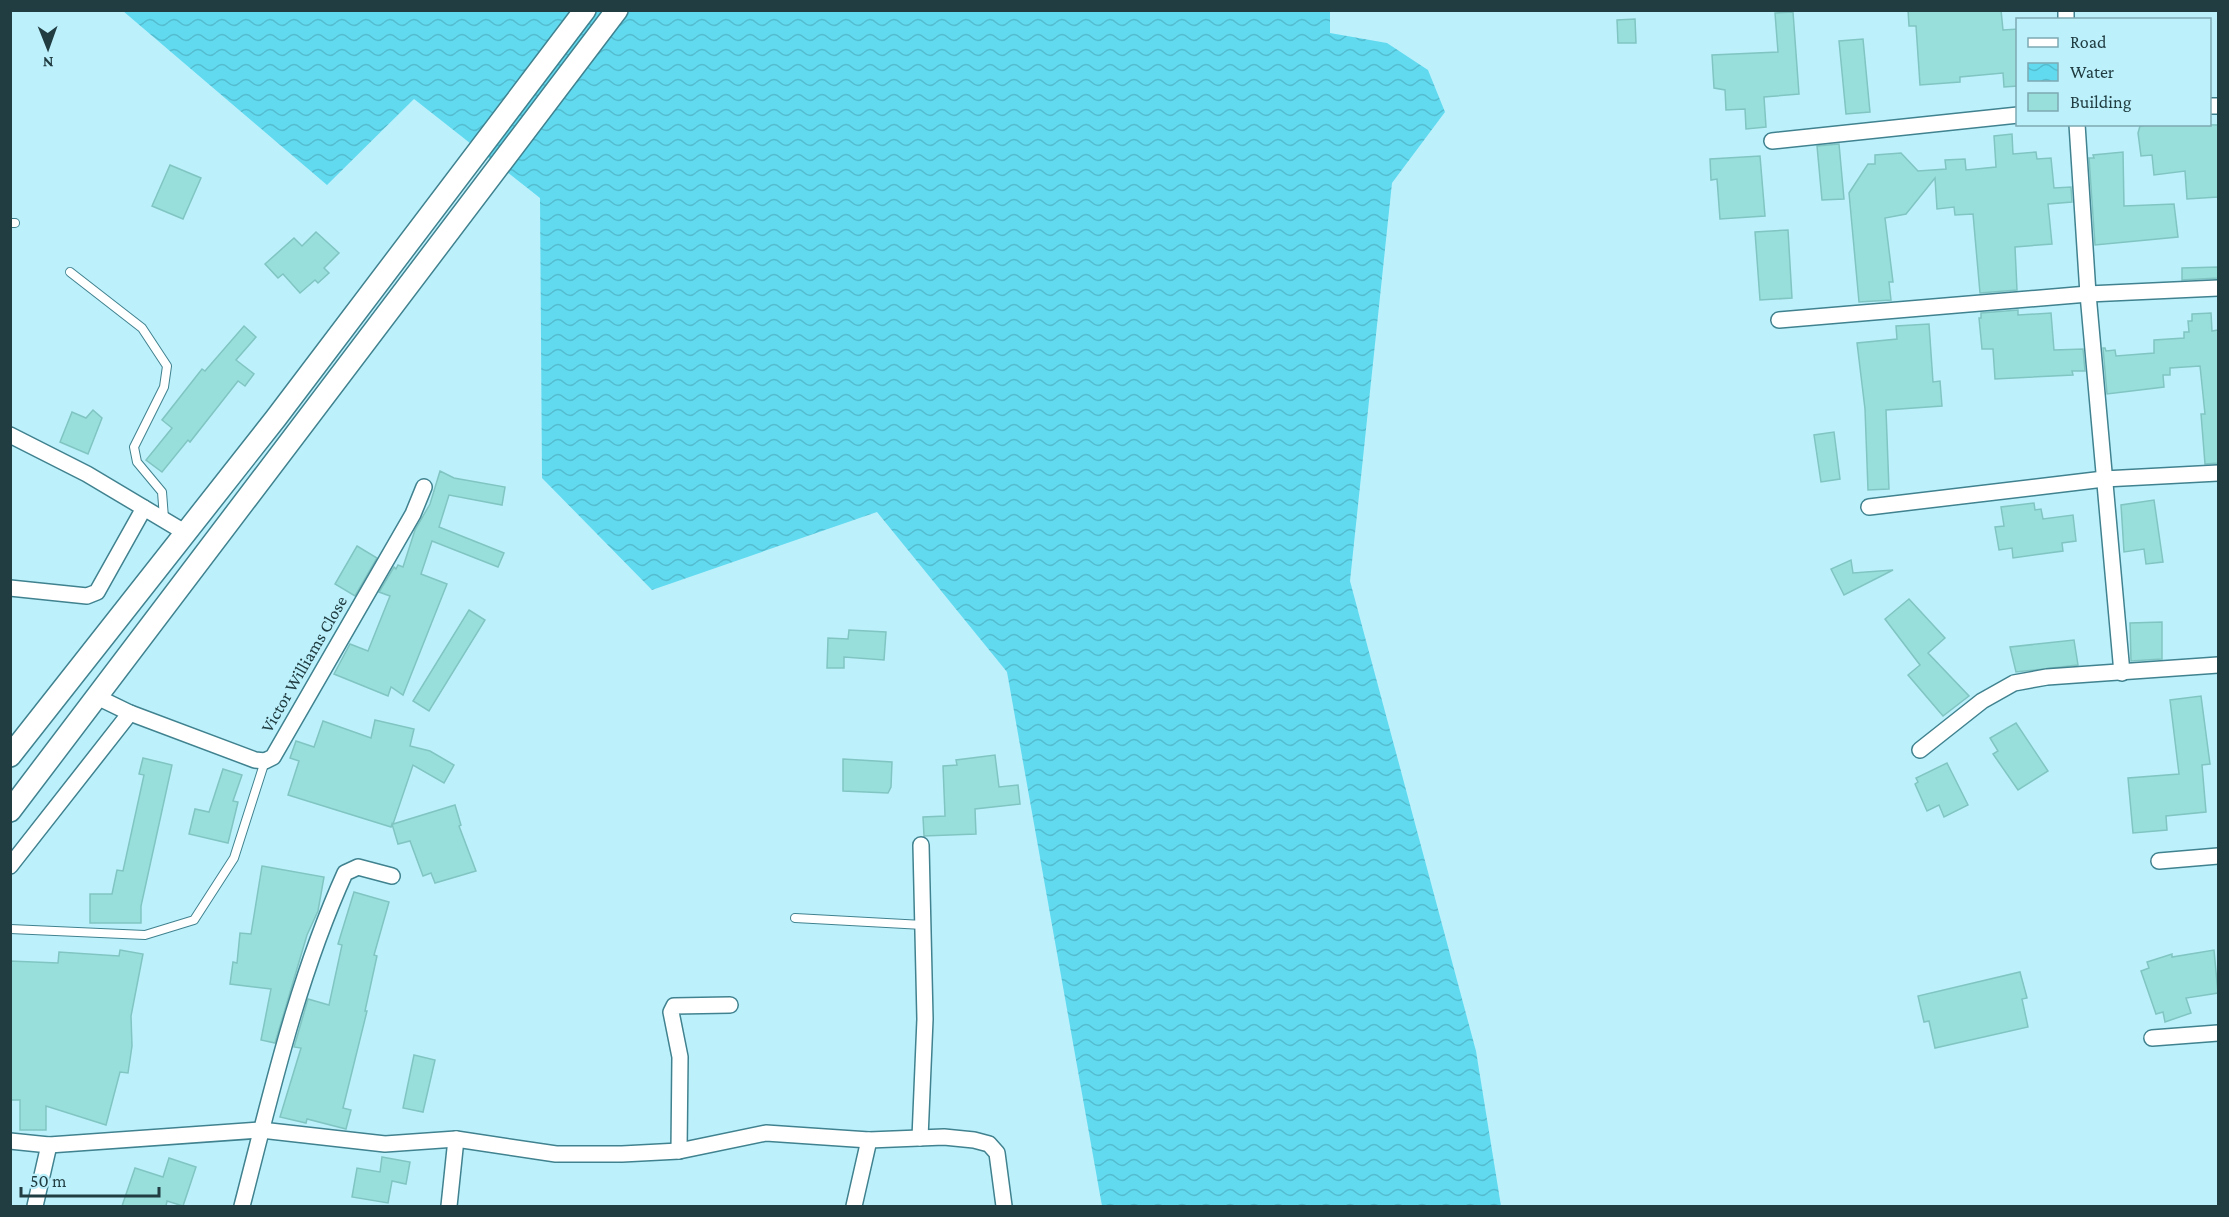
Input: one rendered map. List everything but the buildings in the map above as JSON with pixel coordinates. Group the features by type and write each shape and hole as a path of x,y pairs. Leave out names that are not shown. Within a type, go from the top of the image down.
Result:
{"main road":[{"path":"10,756 276,418 585,10"},
{"path":"10,811 617,10"}],"street":[{"path":"1772,141 2016,115"},
{"path":"2077,126 2088,294 2122,673"},
{"path":"1779,320 2088,294 2218,288"},
{"path":"10,435 87,474 186,533"},
{"path":"1869,507 2104,478 2218,473"},
{"name":"Victor Williams Close","path":"97,697 130,713 255,760 265,761 273,757 413,514 424,488"},
{"path":"10,588 87,596 97,592 144,508"},
{"path":"1920,750 1982,701 2014,683 2047,677 2218,665"},
{"path":"10,866 130,713"},
{"path":"920,1138 925,1018 921,845"},
{"path":"2159,861 2218,856"},
{"path":"242,1206 292,1015 321,925 345,873 358,867 392,876"},
{"path":"679,1151 680,1057 671,1012 674,1006 730,1005"},
{"path":"2152,1038 2218,1033"},
{"path":"10,1141 50,1145 261,1130 385,1144 456,1139 556,1154 622,1155 679,1151 766,1133 869,1140 964,1138 989,1144 997,1154 1004,1206"},
{"path":"448,1206 456,1139"},
{"path":"854,1206 869,1140"},
{"path":"35,1206 50,1145"}],"lane":[{"path":"70,272 142,328 167,366 164,387 134,447 136,462 162,492 165,520"},
{"path":"10,929 145,935 194,920 234,858 265,761"},
{"path":"795,918 923,925"}],"water":[{"path":"1330,10 1330,33 1387,43 1428,70 1445,112 1392,183 1350,581 1476,1051 1501,1206 1102,1206 1007,672 877,512 652,590 542,478 540,198 414,99 327,185 123,11"}]}
